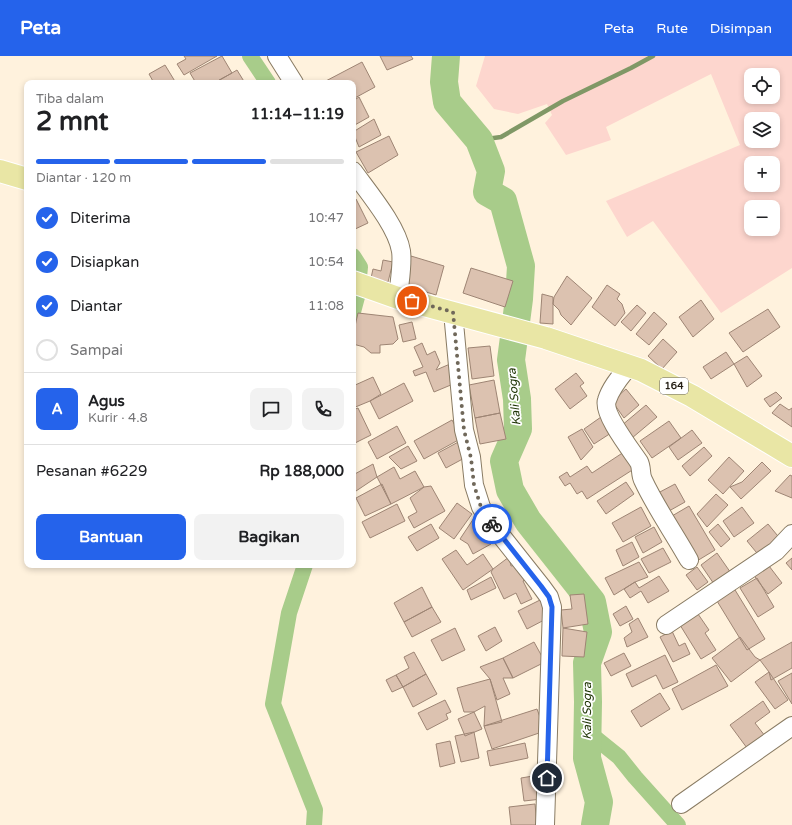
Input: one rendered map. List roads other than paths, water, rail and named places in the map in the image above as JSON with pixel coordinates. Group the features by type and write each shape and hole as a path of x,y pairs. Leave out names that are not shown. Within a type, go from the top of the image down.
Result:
{"main road":[{"path":"0,171 24,178"},
{"name":"164","path":"356,283 389,295 546,338 641,370 692,396 792,455"}],"street":[{"path":"277,56 292,80"},
{"path":"356,176 394,231 401,251 389,295"},
{"path":"453,312 464,430 471,458 474,485 481,507 491,523 549,597 552,607 546,825"},
{"path":"629,366 612,388 606,401 606,408 639,462 641,477 689,560"},
{"path":"666,625 776,551 792,534"},
{"path":"681,804 792,726"}],"waterway":[{"path":"250,56 266,80"},
{"name":"Kali Sogra","path":"446,56 444,82 447,102 479,140 491,171 487,192 503,201 521,266 519,299 511,360 517,399 518,429 504,461 510,490 528,521 592,602 598,632 587,663 587,758 599,802 595,825"},
{"path":"479,140 501,137 563,101 653,56"},
{"path":"356,261 360,267 356,301"},
{"path":"304,568 289,613 273,704 315,810 314,825"},
{"path":"588,732 619,757 678,825"}]}
